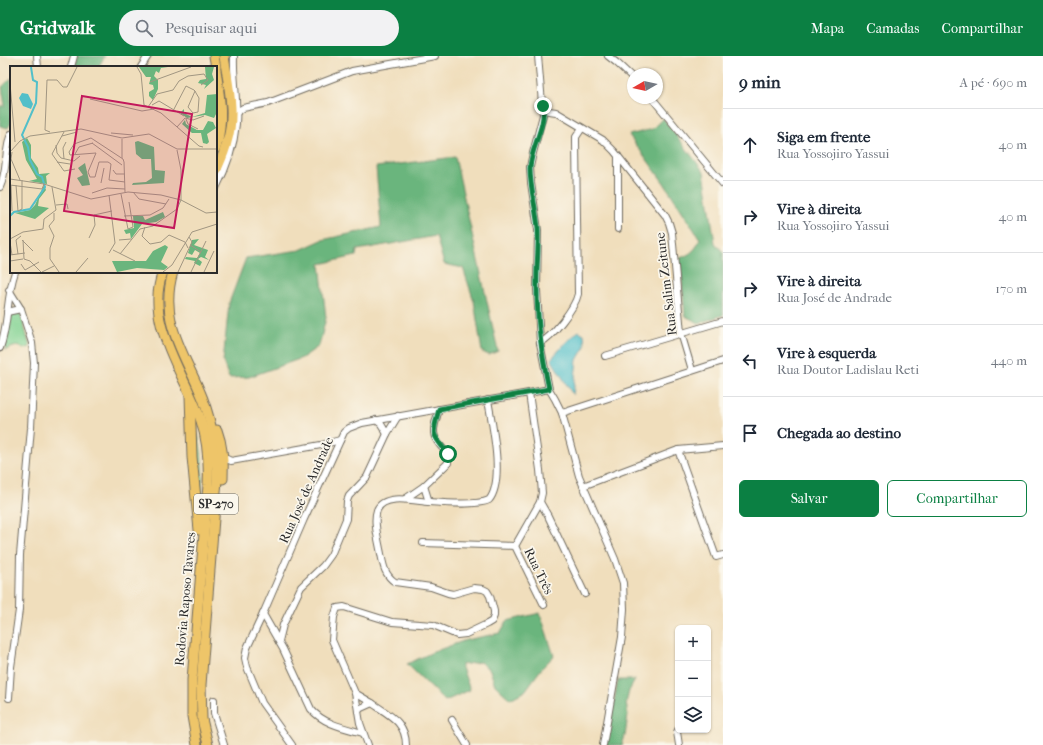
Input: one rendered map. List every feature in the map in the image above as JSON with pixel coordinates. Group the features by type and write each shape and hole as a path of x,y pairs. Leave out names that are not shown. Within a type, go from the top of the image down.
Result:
{"highway":[{"path":"217,168 228,141 231,113 224,56"},
{"path":"217,80 221,105 221,121 217,143"},
{"name":"Rodovia Raposo Tavares","path":"169,273 158,289 157,302 159,315 164,334 202,422 208,452 208,484 192,680 192,716 197,745"},
{"name":"Rodovia Raposo Tavares","path":"170,273 168,301 169,315 177,340 203,400 213,432 217,462 218,480 201,693 202,719 208,745"},
{"path":"190,392 192,456 199,517 201,562"},
{"path":"203,400 220,438 227,459 223,472 219,513 213,539"}],"street":[{"path":"37,56 38,66"},
{"path":"70,66 74,56"},
{"path":"142,66 148,56"},
{"path":"210,56 214,66"},
{"path":"217,185 232,145 236,122 234,56"},
{"path":"236,113 243,108 268,103 352,71 434,56"},
{"path":"538,56 544,110 530,167 538,230 537,290 540,343 549,389 562,413 583,486 622,575 624,593 622,637 603,745"},
{"path":"608,56 617,62 627,72"},
{"path":"236,103 243,108"},
{"path":"657,104 723,184"},
{"name":"Rua Salim Zeitune","path":"544,110 553,111 606,143 665,215 671,228 681,333 692,370"},
{"path":"540,343 550,336 572,308 578,294 576,137 582,128"},
{"path":"0,187 6,149 10,137"},
{"path":"618,156 618,229"},
{"path":"0,348 3,319 7,312 9,290 15,273"},
{"path":"9,290 21,309 32,343 34,363 31,428 20,555 19,610 11,667 9,698"},
{"path":"7,312 21,309"},
{"path":"605,356 723,321"},
{"path":"562,413 723,361"},
{"name":"Rua José de Andrade","path":"292,745 262,703 247,667 245,658 246,648 264,614 344,432 349,428 362,423 376,420 549,389"},
{"path":"423,543 515,546 540,502 542,493 529,393"},
{"path":"368,745 360,724 355,693 332,640 336,610 341,607 392,622 433,625 457,635 466,634 487,624 494,616 490,596 487,591 483,589 474,588 459,593 448,594 431,587 401,584 390,579 383,567 376,523 376,512 380,504 384,502 405,499 429,502 481,503 492,498 497,452 488,400"},
{"path":"405,499 424,486 448,463 448,454 439,445 434,435 439,409"},
{"path":"278,641 283,625 301,587 323,566 331,555 346,519 347,501 349,496 367,477 386,434 398,416"},
{"path":"376,420 381,424 386,434"},
{"path":"227,459 316,446 340,440"},
{"path":"583,486 678,450 723,446"},
{"path":"678,450 716,557 723,555"},
{"path":"424,486 429,502"},
{"path":"540,502 586,594"},
{"name":"Rua Três","path":"515,546 544,605"},
{"path":"264,614 311,709 322,718 342,728 363,733"},
{"path":"355,693 372,703 400,725 406,734 406,745"},
{"path":"214,700 214,713 224,745"},
{"path":"358,712 361,708 372,703"},
{"path":"452,720 467,745"},
{"path":"677,733 679,745"}],"green space":[{"path":"77,56 105,56 99,66 74,66"},
{"path":"10,79 10,125 8,128 0,126 0,106 5,106 2,87"},
{"path":"663,118 704,172 715,243 723,252 723,315 699,323 685,316 680,258 693,251 700,239 664,183 629,135 652,129"},
{"path":"455,157 498,351 489,355 482,352 474,301 463,268 444,264 436,236 357,250 356,256 320,264 326,318 319,346 302,358 249,377 229,378 223,362 229,303 246,258 300,250 322,240 381,227 376,167"},
{"path":"12,311 20,312 30,347 23,349 19,345 5,350 10,313"},
{"path":"194,425 198,435 202,457 200,512"},
{"path":"540,613 554,656 542,668 525,691 510,699 495,685 490,670 480,662 461,665 470,690 445,701 407,664 433,652 466,640 500,633 507,621"},
{"path":"618,680 635,680 629,691 626,703 628,715 625,736 622,745 606,745"}],"water":[{"path":"579,331 584,334 585,346 577,360 573,395 551,359 571,337"}],"route":[{"path":"448,454 439,445 434,435 439,409 549,389 540,343 537,290 538,230 530,167 543,115 543,106"}]}
